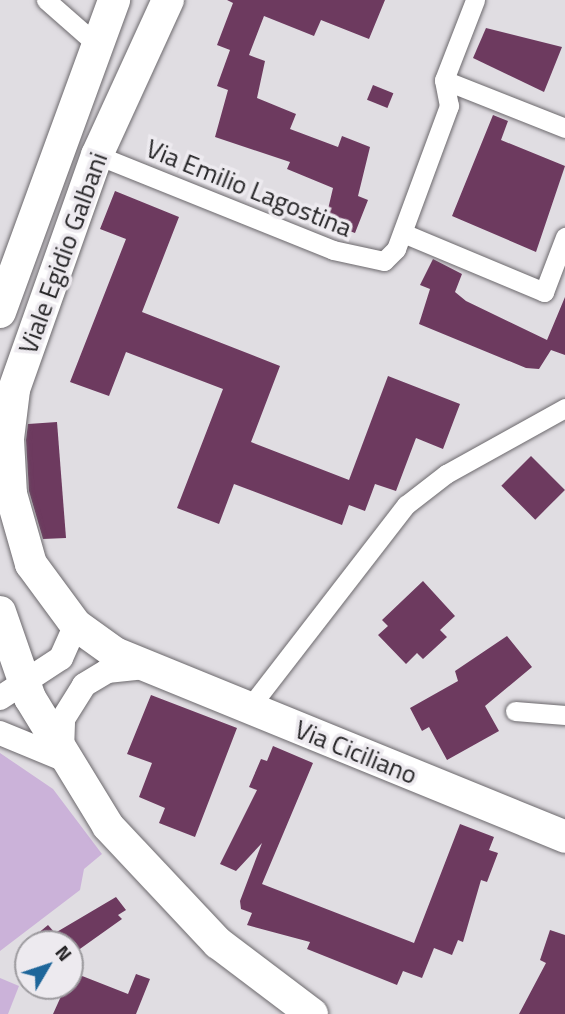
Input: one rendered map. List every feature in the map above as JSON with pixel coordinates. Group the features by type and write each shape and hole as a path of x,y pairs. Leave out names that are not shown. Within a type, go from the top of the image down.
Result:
{"main road":[{"name":"Viale Egidio Galbani","path":"0,312 95,43 114,0"},
{"name":"Viale Egidio Galbani","path":"148,667 76,625 41,582 18,532 8,426 24,357 97,155 168,0"},
{"path":"1,619 12,693 63,759 108,826 176,902 249,970 312,1014"},
{"name":"Via Ciciliano","path":"148,667 565,837"}],"street":[{"path":"46,0 95,43"},
{"path":"475,0 444,80 449,106 403,233 544,292 565,237"},
{"path":"444,80 565,128"},
{"name":"Via Emilio Lagostina","path":"97,155 333,250 384,261 403,233"},
{"path":"249,708 414,498 565,408"},
{"path":"1,619 23,658 54,663"},
{"path":"12,693 54,663 76,625"},
{"path":"0,733 63,759 61,724 84,685 107,671 148,667"},
{"path":"515,711 565,715"}],"shaded area":[{"path":"0,753 53,789 102,854 84,869 80,890 28,930 14,930 14,940 0,951"},
{"path":"0,978 14,984 14,999 8,1014 0,1014"}],"building":[{"path":"227,0 385,0 369,39 321,20 314,36 264,16 249,55 265,61 257,98 296,114 290,129 338,147 342,136 370,147 358,196 368,200 355,233 325,222 333,188 287,169 290,162 215,137 228,90 217,86 230,50 217,45 233,3"},
{"path":"486,28 562,47 544,92 473,58"},
{"path":"373,85 393,93 387,108 367,100"},
{"path":"493,115 508,121 501,140 565,166 536,252 452,216"},
{"path":"115,191 179,217 142,312 280,366 251,442 349,480 388,376 460,404 443,449 416,438 396,491 375,484 365,511 349,505 342,525 234,484 219,524 177,508 223,389 126,352 109,396 70,382 126,239 100,229"},
{"path":"433,259 462,274 455,292 466,301 547,340 565,297 565,355 551,350 539,369 526,368 419,324 430,289 420,285"},
{"path":"57,422 66,538 43,539 29,491 26,440 28,424"},
{"path":"531,456 565,490 535,520 501,486"},
{"path":"423,581 455,616 440,630 447,637 423,659 417,653 406,664 378,635 388,626 382,620"},
{"path":"507,636 532,667 485,706 499,731 447,760 429,727 422,731 410,708 458,681 455,671"},
{"path":"151,695 237,728 195,837 159,823 165,808 139,797 152,763 127,754"},
{"path":"273,746 313,763 262,884 414,943 460,824 494,837 489,850 498,853 487,882 481,880 463,942 458,940 452,955 434,948 422,978 403,971 397,985 307,949 310,942 247,925 252,913 241,909 240,901 262,843 236,871 220,864 257,790 249,787 261,759 267,761"},
{"path":"116,897 126,910 118,915 122,919 84,946 84,930 60,930"},
{"path":"550,930 565,935 565,1014 519,1014 546,963 540,960"},
{"path":"136,974 150,979 136,1014 53,1014 59,1000 84,1000 84,977 128,994"}]}
